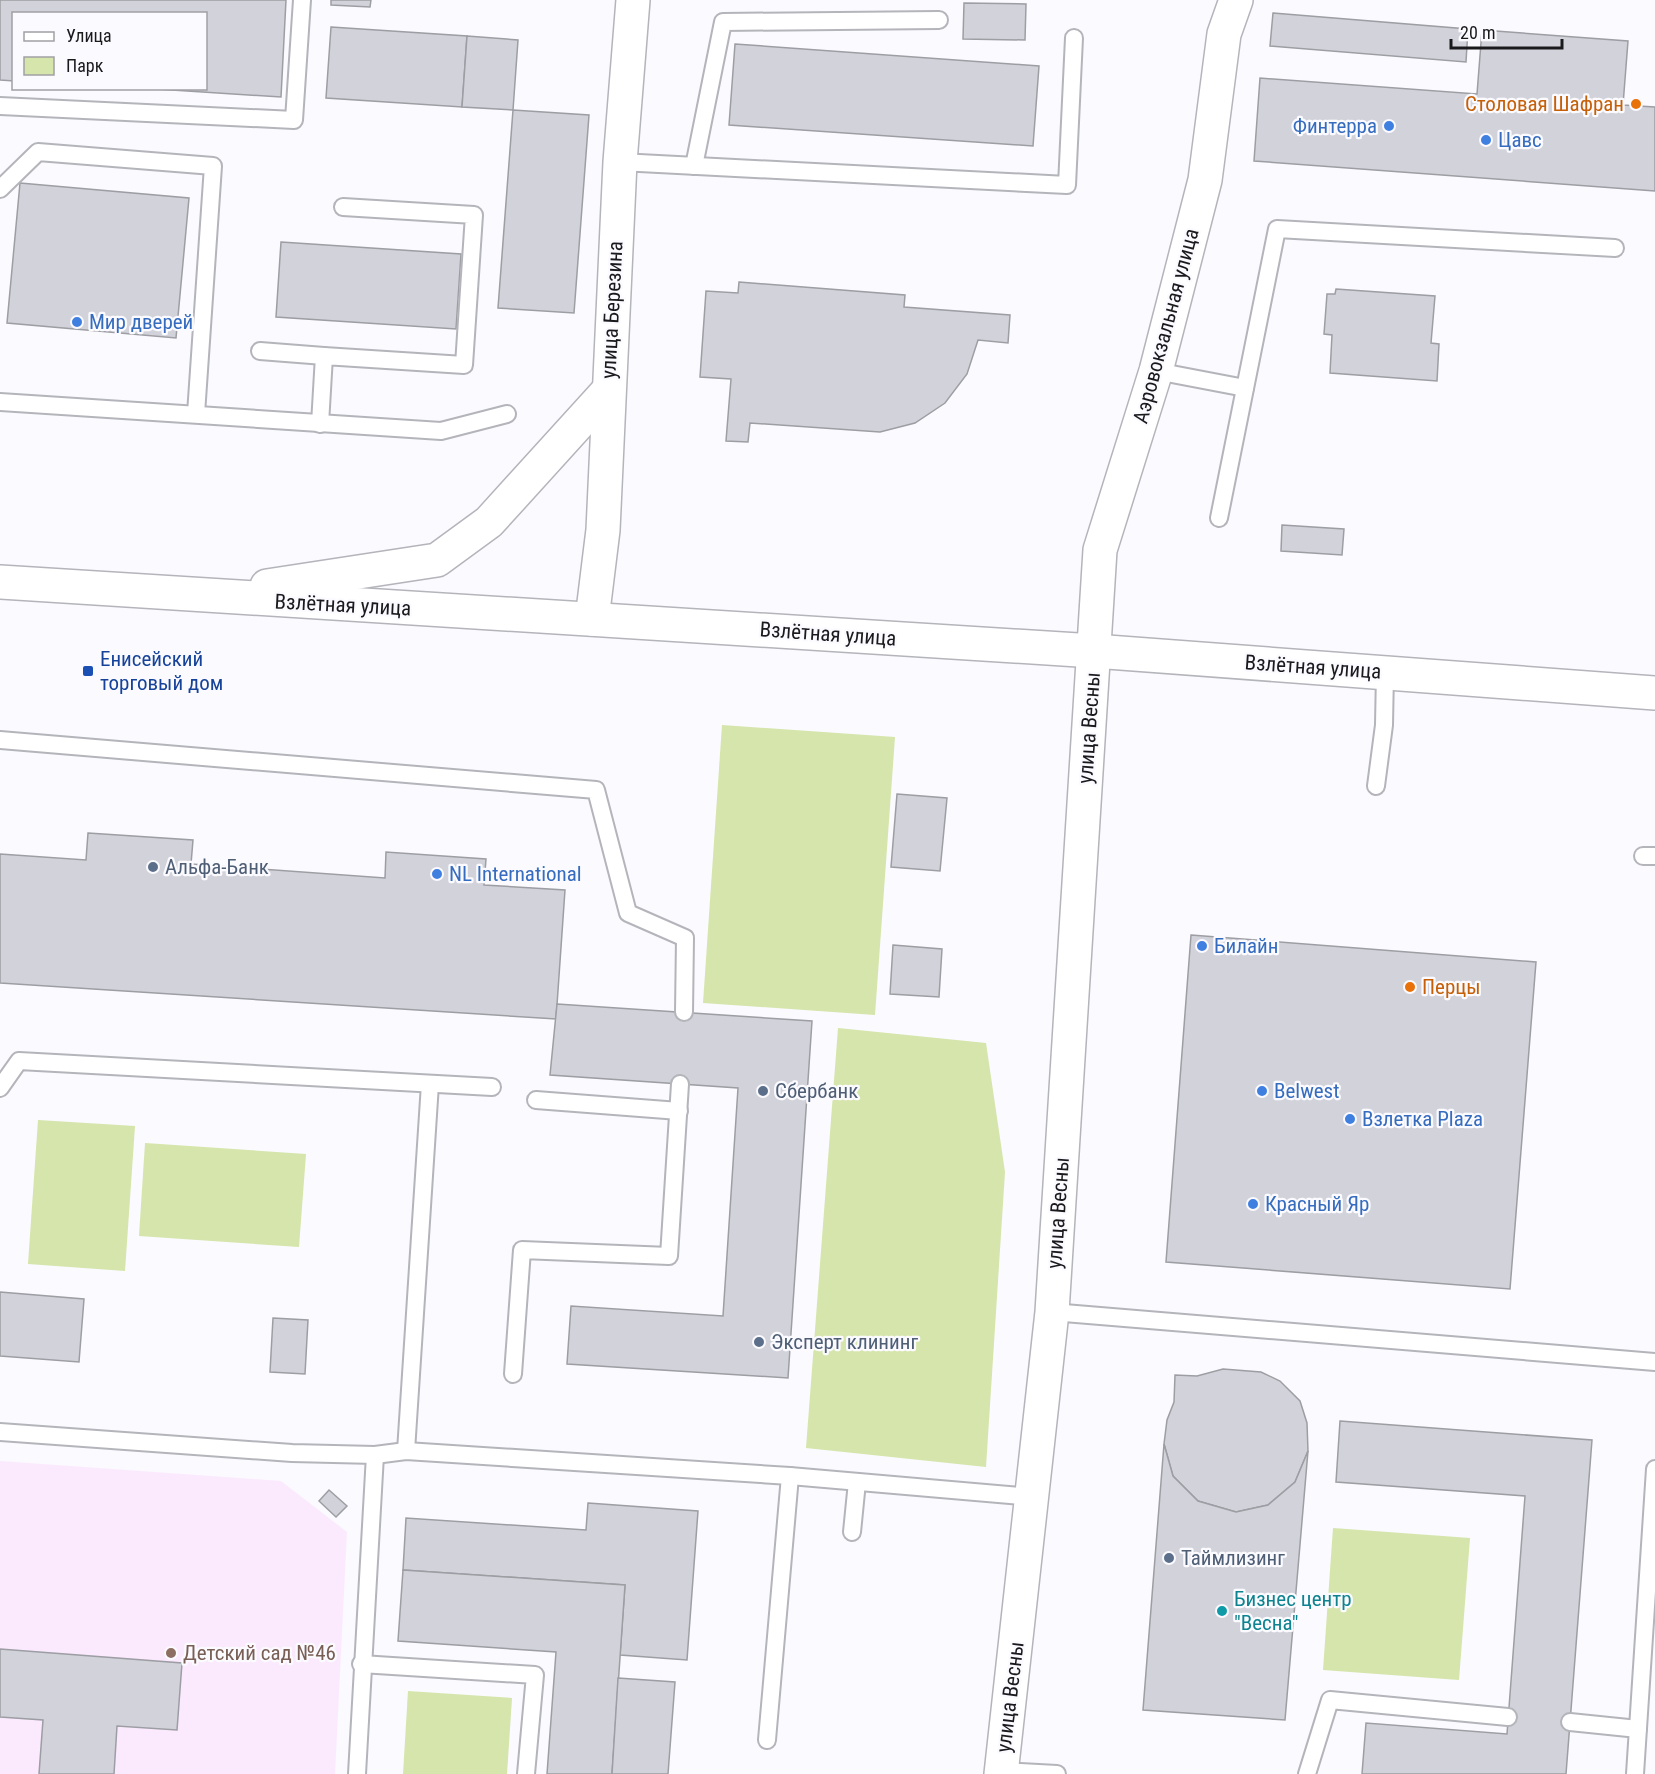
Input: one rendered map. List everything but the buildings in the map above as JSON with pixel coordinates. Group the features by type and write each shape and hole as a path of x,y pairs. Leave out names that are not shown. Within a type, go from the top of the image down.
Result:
{"street":[{"name":"улица Березина","path":"592,619 603,530 607,392 620,162 633,0"},
{"name":"Аэровокзальная улица","path":"1094,651 1100,550 1156,371 1205,180 1224,34 1236,0"},
{"path":"202,596 437,560 489,522 607,392"},
{"name":"Взлётная улица","path":"0,582 1094,651 1655,693"},
{"name":"улица Весны","path":"1001,1772 1052,1312 1094,651"}],"lane":[{"path":"0,106 294,120 302,0"},
{"path":"694,166 723,22 939,20"},
{"path":"620,162 1066,185 1074,38"},
{"path":"0,189 38,152 213,166 196,414"},
{"path":"260,351 464,365 474,215 343,207"},
{"path":"1219,518 1277,229 1615,248"},
{"path":"320,424 324,356"},
{"path":"1156,371 1245,388"},
{"path":"0,402 441,431 507,414"},
{"path":"1376,786 1384,725 1385,672"},
{"path":"0,740 596,790 628,913 685,938 684,1012"},
{"path":"0,1088 19,1061 492,1087"},
{"path":"406,1451 430,1084"},
{"path":"513,1374 522,1250 669,1256 680,1084"},
{"path":"536,1100 679,1111"},
{"path":"1052,1312 1655,1362"},
{"path":"0,1432 292,1453 375,1455 406,1451 789,1476 1033,1497"},
{"path":"357,1774 375,1455"},
{"path":"1635,1774 1655,1469"},
{"path":"767,1740 789,1476"},
{"path":"852,1532 857,1482"},
{"path":"362,1664 535,1675 526,1774"},
{"path":"1307,1774 1330,1700 1508,1717"},
{"path":"1570,1722 1638,1729"},
{"path":"1001,1772 1057,1774"}],"shaded area":[{"name":"Детский сад №46","path":"0,1461 281,1481 347,1532 335,1774 0,1774"}],"green space":[{"path":"722,725 895,737 875,1015 703,1003"},
{"path":"838,1028 986,1043 1005,1172 986,1467 806,1448"},
{"path":"38,1120 135,1126 125,1271 28,1264"},
{"path":"145,1143 306,1154 299,1247 139,1236"},
{"path":"1333,1528 1470,1538 1459,1680 1323,1670"},
{"path":"408,1691 512,1698 507,1774 403,1774"}],"place":[{"name":"Столовая Шафран","path":"1636,104"},
{"name":"Финтерра","path":"1389,126"},
{"name":"Цавс","path":"1486,140"},
{"name":"Мир дверей","path":"77,322"},
{"name":"Енисейский торговый дом","path":"88,671"},
{"name":"Альфа-Банк","path":"153,867"},
{"name":"NL International","path":"437,874"},
{"name":"Билайн","path":"1202,946"},
{"name":"Перцы","path":"1410,987"},
{"name":"Сбербанк","path":"763,1091"},
{"name":"Belwest","path":"1262,1091"},
{"name":"Взлетка Plaza","path":"1350,1119"},
{"name":"Красный Яр","path":"1253,1204"},
{"name":"Эксперт клининг","path":"759,1342"},
{"name":"Таймлизинг","path":"1169,1558"},
{"name":"Бизнес центр \"Весна\"","path":"1222,1611"},
{"name":"Детский сад №46","path":"171,1653"}]}
